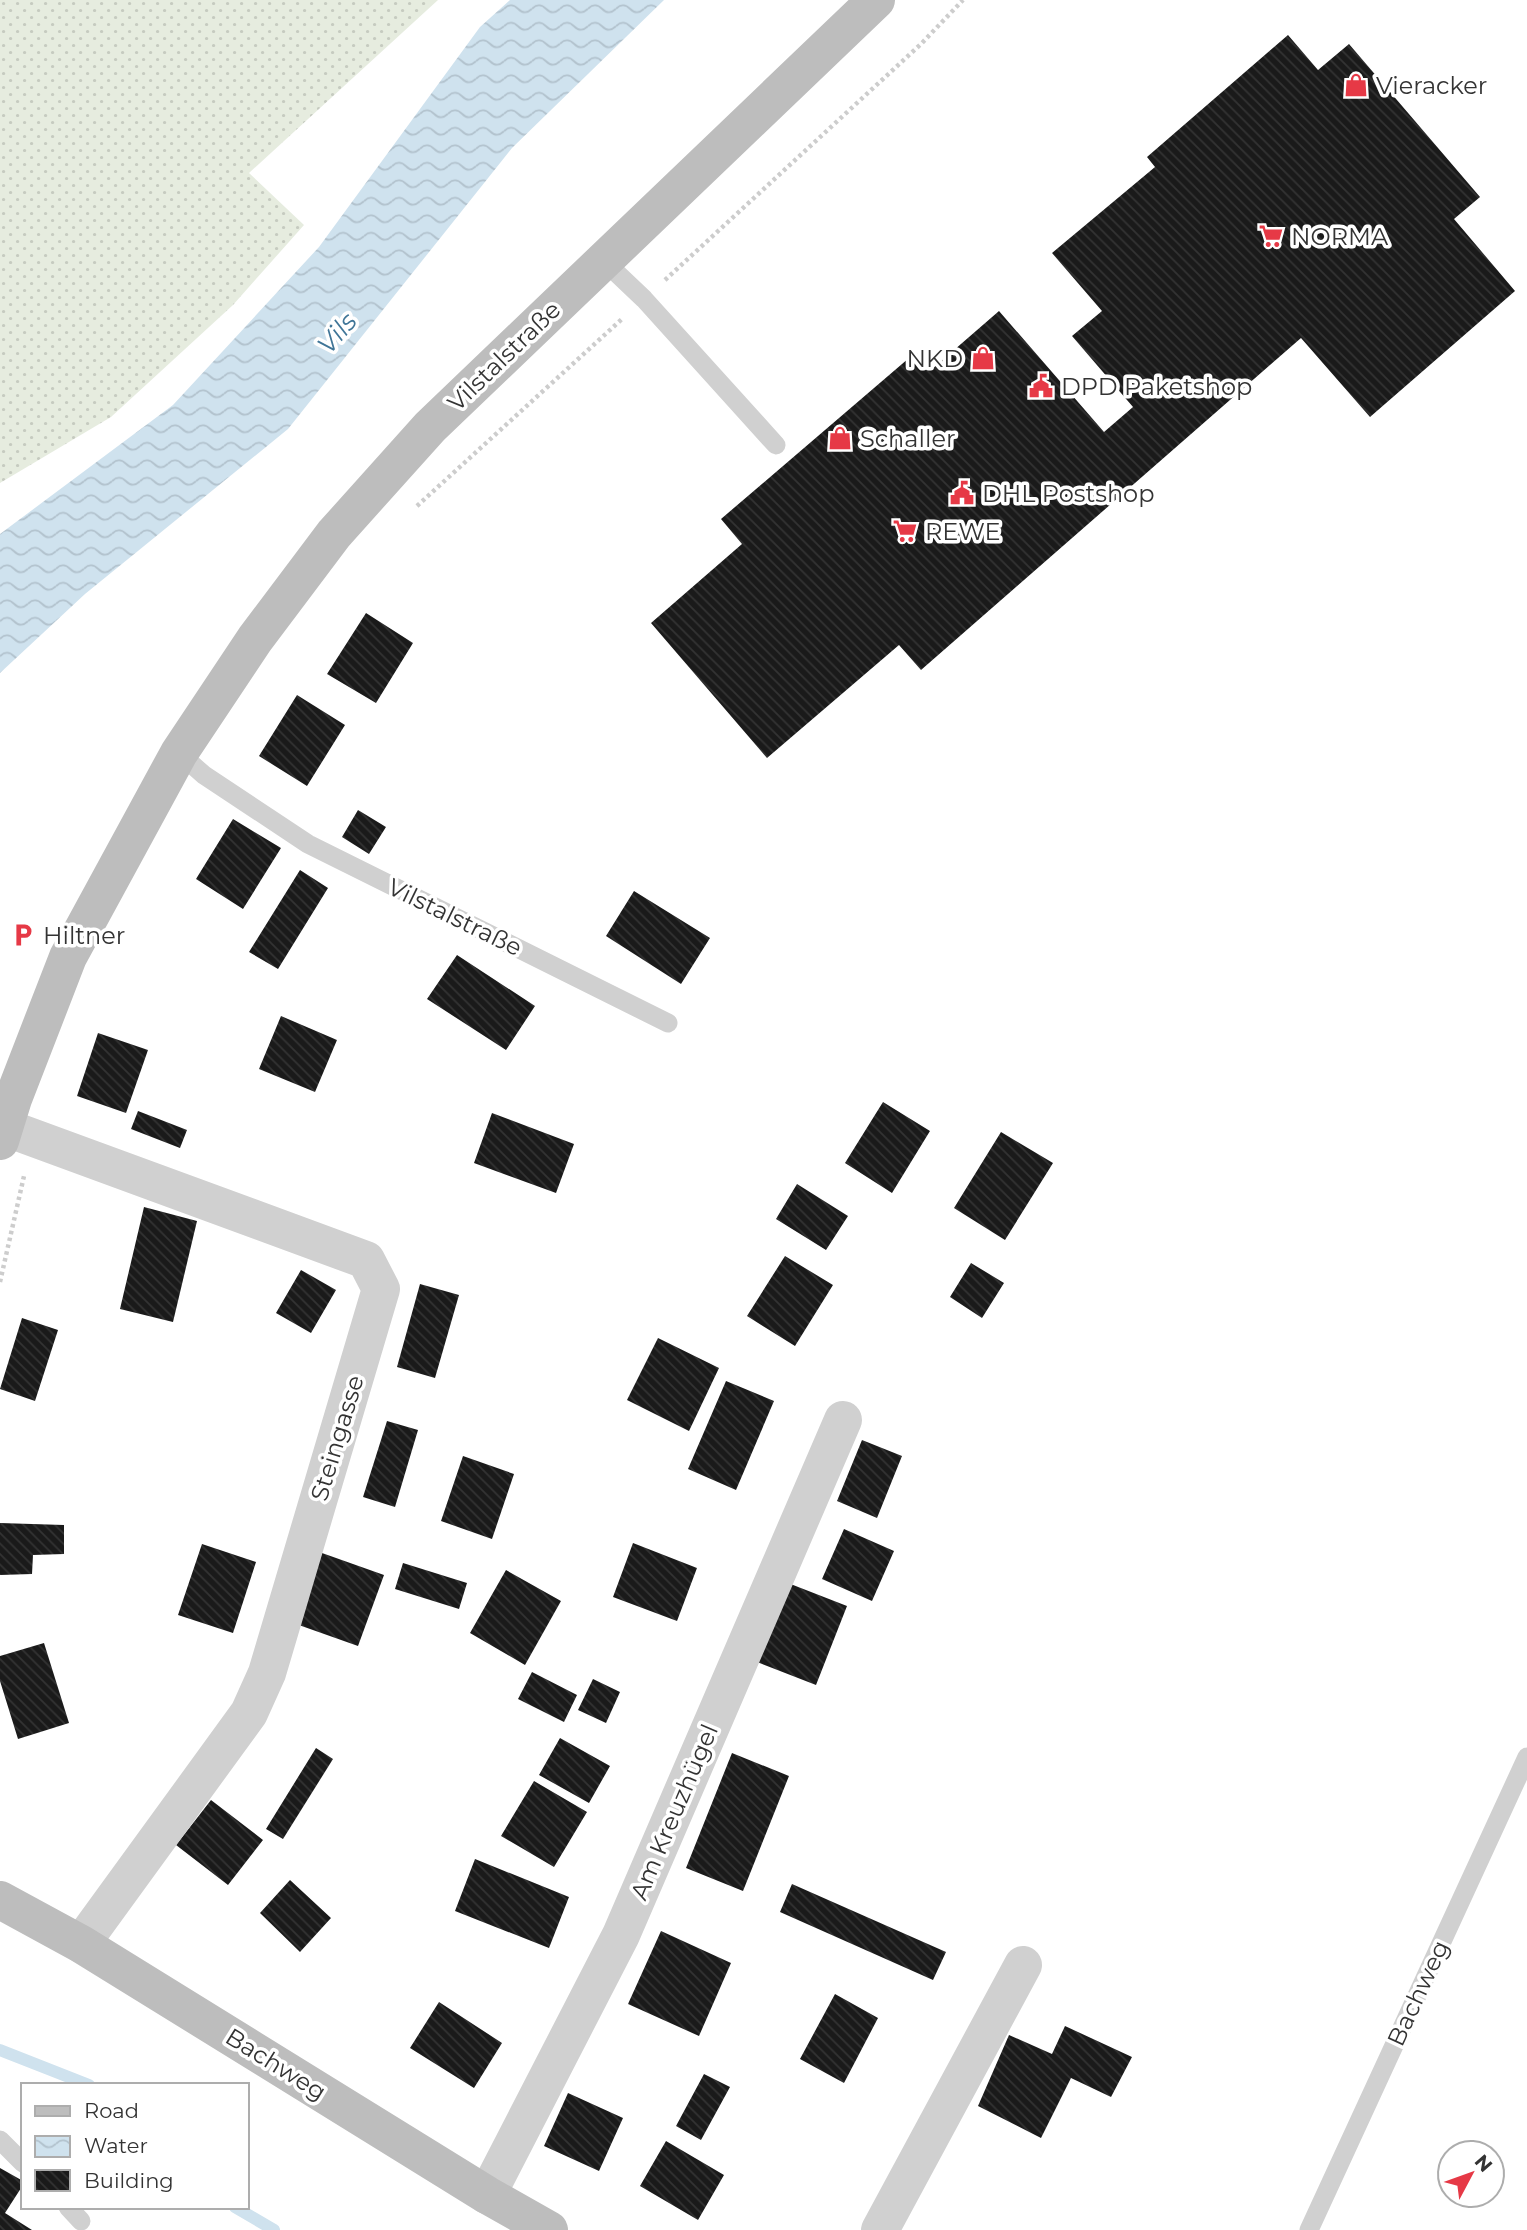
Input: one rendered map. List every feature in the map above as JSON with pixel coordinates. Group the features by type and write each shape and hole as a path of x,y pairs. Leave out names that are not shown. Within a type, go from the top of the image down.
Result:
{"main road":[{"name":"Vilstalstraße","path":"12,1135 68,957 179,754 255,639 334,534 430,427 876,0"},
{"name":"Bachweg","path":"0,1900 81,1944 487,2195 549,2230"}],"street":[{"name":"Steingasse","path":"12,1135 366,1260 382,1289 267,1673 250,1713 81,1944"},
{"name":"Am Kreuzhügel","path":"487,2195 621,1935 843,1420"},
{"path":"880,2230 1023,1965"}],"lane":[{"path":"603,260 644,299 776,445"},
{"name":"Vilstalstraße","path":"179,754 204,775 309,844 668,1023"},
{"name":"Bachweg","path":"1309,2230 1527,1757"},
{"path":"0,2140 21,2160"}],"path":[{"path":"414,509 921,44 963,0"},
{"path":"0,1282 12,1135"}],"shaded area":[{"path":"0,0 438,0 249,173 304,225 233,305 111,417 0,483"}],"water":[{"name":"Vils","path":"510,0 664,0 512,148 288,429 85,594 0,673 0,534 173,405 319,247 480,27"}],"building":[{"path":"1288,35 1318,70 1349,44 1480,197 1454,219 1515,291 1370,417 1301,338 921,670 899,645 767,758 651,623 742,544 721,519 916,352 931,370 999,311 1104,432 1133,407 1072,336 1102,311 1052,253 1155,167 1147,157"},
{"path":"366,613 413,643 376,703 327,674"},
{"path":"297,695 345,725 307,786 259,756"},
{"path":"358,810 386,827 369,854 342,837"},
{"path":"233,819 281,848 243,909 196,879"},
{"path":"300,870 328,888 278,969 249,952"},
{"path":"634,891 710,938 681,984 606,936"},
{"path":"457,955 535,1006 506,1050 427,999"},
{"path":"281,1016 337,1040 315,1092 259,1069"},
{"path":"98,1033 148,1050 126,1113 77,1096"},
{"path":"883,1102 930,1131 892,1193 845,1163"},
{"path":"138,1111 187,1130 180,1148 131,1129"},
{"path":"492,1113 574,1144 556,1193 474,1163"},
{"path":"1001,1132 1053,1163 1005,1240 954,1208"},
{"path":"797,1184 848,1216 826,1250 776,1219"},
{"path":"144,1207 197,1221 173,1322 120,1309"},
{"path":"785,1256 833,1285 795,1346 747,1316"},
{"path":"971,1263 1004,1283 982,1318 950,1297"},
{"path":"301,1270 336,1290 311,1333 276,1313"},
{"path":"420,1284 459,1295 435,1378 397,1367"},
{"path":"22,1318 58,1330 35,1401 0,1389"},
{"path":"658,1338 719,1368 689,1431 627,1400"},
{"path":"726,1381 774,1401 736,1490 688,1469"},
{"path":"387,1421 418,1430 395,1507 363,1497"},
{"path":"862,1440 902,1456 877,1518 837,1501"},
{"path":"463,1456 514,1474 492,1539 441,1521"},
{"path":"0,1523 64,1525 64,1554 33,1555 32,1574 0,1575"},
{"path":"844,1529 894,1551 872,1601 822,1579"},
{"path":"633,1543 697,1568 677,1621 613,1597"},
{"path":"202,1544 256,1562 233,1633 178,1615"},
{"path":"322,1553 384,1575 358,1646 296,1624"},
{"path":"403,1563 467,1583 459,1609 395,1589"},
{"path":"506,1570 561,1601 525,1665 470,1633"},
{"path":"788,1583 847,1606 816,1685 757,1662"},
{"path":"44,1643 69,1723 18,1739 0,1681 0,1656"},
{"path":"532,1672 577,1695 564,1722 518,1699"},
{"path":"593,1679 620,1692 606,1723 578,1710"},
{"path":"560,1738 610,1766 589,1803 539,1775"},
{"path":"316,1748 333,1759 283,1839 266,1829"},
{"path":"732,1753 789,1776 743,1891 686,1868"},
{"path":"534,1781 587,1812 554,1867 501,1836"},
{"path":"211,1800 263,1840 228,1885 176,1845"},
{"path":"475,1859 569,1897 549,1948 455,1911"},
{"path":"290,1880 331,1918 300,1952 260,1913"},
{"path":"792,1884 946,1952 933,1980 780,1912"},
{"path":"661,1931 731,1963 699,2036 628,2004"},
{"path":"835,1994 878,2018 844,2083 800,2059"},
{"path":"439,2002 502,2043 474,2088 410,2048"},
{"path":"1065,2026 1132,2057 1111,2097 1071,2078 1041,2138 978,2106 1009,2035 1052,2054"},
{"path":"704,2074 730,2087 701,2140 676,2126"},
{"path":"568,2093 623,2118 599,2171 544,2146"},
{"path":"666,2141 724,2175 698,2220 640,2186"},
{"path":"0,2168 21,2180 21,2188 5,2213 32,2230 0,2230"}],"waterway":[{"path":"0,2050 84,2083"},
{"path":"238,2209 274,2230"}],"place":[{"name":"Vieracker","path":"1356,85"},
{"name":"NORMA","path":"1271,236"},
{"name":"NKD","path":"983,358"},
{"name":"DPD Paketshop","path":"1041,386"},
{"name":"Schaller","path":"840,438"},
{"name":"DHL Postshop","path":"962,493"},
{"name":"REWE","path":"905,531"},
{"name":"Hiltner","path":"23,935"}]}
